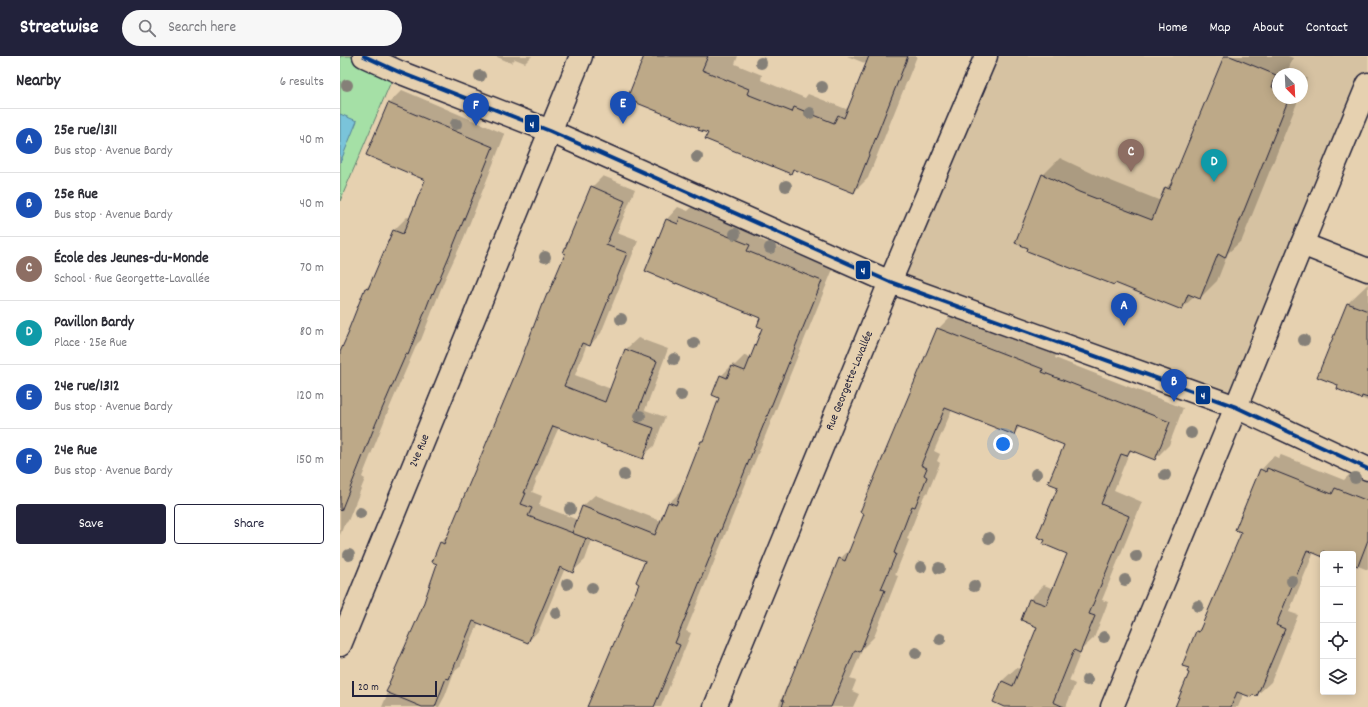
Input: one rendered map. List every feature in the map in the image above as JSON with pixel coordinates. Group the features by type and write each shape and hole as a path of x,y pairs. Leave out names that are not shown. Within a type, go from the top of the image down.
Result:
{"street":[{"path":"364,56 399,72 550,131 890,282 1236,407 1368,469"},
{"name":"24e Rue","path":"340,645 581,56"},
{"name":"Rue Georgette-Lavallée","path":"716,707 890,282 986,56"},
{"path":"1112,707 1368,84"},
{"path":"1302,244 1368,270"}],"shaded area":[{"path":"986,56 1368,56 1368,71 1293,245 1236,407 890,282"}],"green space":[{"path":"340,56 364,56 399,72 390,84 340,201"}],"water":[{"path":"340,114 357,121 340,163"}],"building":[{"path":"644,56 708,56 702,70 749,89 747,94 792,112 794,107 834,123 838,115 844,118 869,56 908,56 854,193 793,169 791,174 705,139 708,133 698,130 699,128 627,99"},
{"path":"1224,56 1230,56 1272,73 1272,104 1287,104 1225,258 1218,254 1200,299 1188,294 1182,310 1115,283 1114,285 1027,251 1028,248 1015,243 1042,174 1079,192 1152,220 1165,187 1169,189"},
{"path":"388,103 493,147 450,254 433,294 432,293 408,355 406,354 376,423 341,511 340,352 365,288 368,289 393,230 403,234 425,180 366,155"},
{"path":"591,186 625,201 606,245 627,253 590,346 582,343 564,386 605,402 625,349 657,361 634,421 654,428 643,459 553,426 524,493 526,493 521,504 532,508 528,516 586,538 573,573 560,567 528,643 473,621 449,679 446,678 435,707 422,707 386,692 422,608 437,564 432,562 440,542 444,544 520,363 542,304 548,294 565,254 563,253"},
{"path":"680,217 750,245 747,251 822,281 675,643 680,645 654,707 587,707 639,584 636,582 645,561 572,533 582,506 655,535 668,502 676,505 701,441 703,441 719,398 712,395 720,375 727,378 732,366 745,371 762,328 757,326 760,318 645,271 666,219 678,224"},
{"path":"1347,303 1368,311 1368,398 1362,396 1361,399 1337,389 1338,385 1317,377"},
{"path":"937,328 1043,369 1042,372 1170,422 1155,460 1130,450 1127,456 1121,454 1101,504 1129,516 1089,614 1095,616 1080,653 1074,650 1053,702 1064,707 1004,707 993,702 1002,681 1013,686 1037,627 1021,620 1029,599 1046,605 1067,554 1043,544 1045,540 1037,537 1058,487 1048,483 1064,445 1017,426 1014,435 945,408 921,465 927,468 924,475 927,477 915,507 912,506 894,553 896,554 881,589 885,590 860,652 855,650 831,707 782,707 784,701 782,700 839,558 845,561 864,514 860,512"},
{"path":"1267,468 1332,494 1335,488 1368,501 1368,540 1358,566 1356,565 1356,551 1320,551 1320,556 1307,550 1276,625 1285,629 1257,696 1252,695 1251,697 1237,692 1231,707 1175,707 1189,673 1187,672 1189,668 1182,666 1196,631 1199,632 1240,536 1241,532 1235,530 1260,469 1266,472"}],"transit line":[{"name":"4","path":"364,56 399,72 550,131 890,282 1236,407 1368,469"}],"place":[{"name":"24e rue/1312","path":"623,124"},
{"name":"24e Rue","path":"476,126"},
{"name":"École des Jeunes-du-Monde","path":"1131,172"},
{"name":"Pavillon Bardy","path":"1214,182"},
{"name":"25e rue/1311","path":"1124,326"},
{"name":"25e Rue","path":"1174,402"}]}
